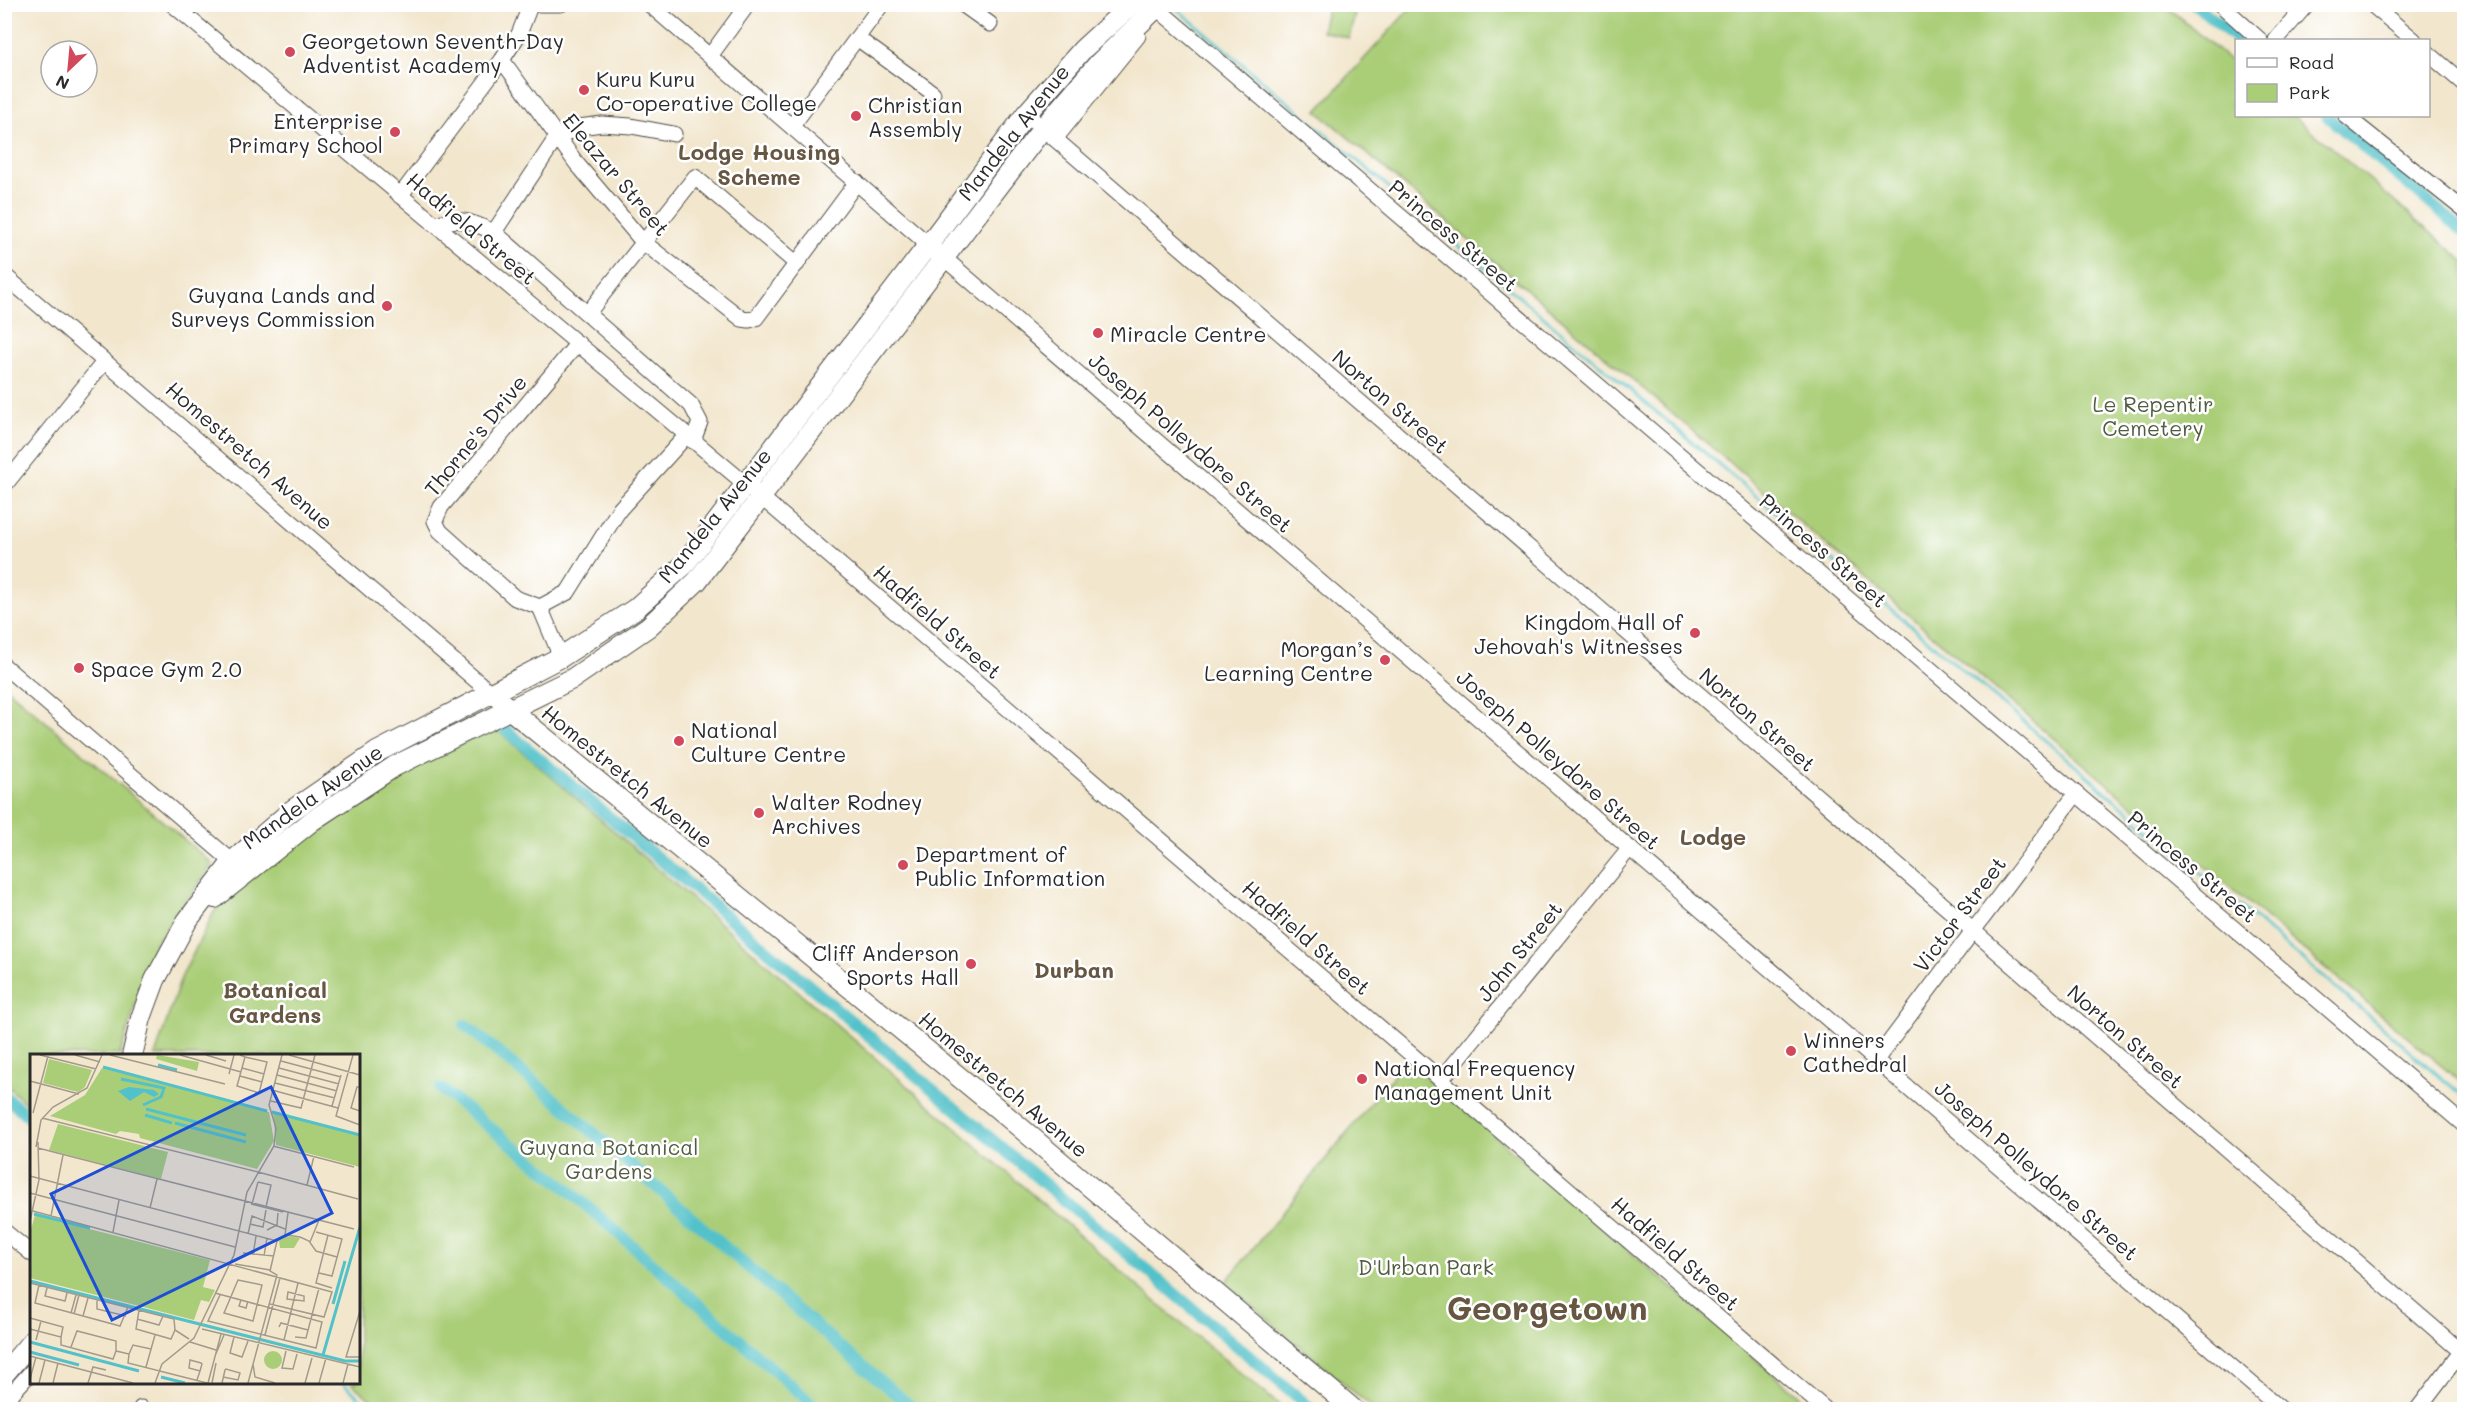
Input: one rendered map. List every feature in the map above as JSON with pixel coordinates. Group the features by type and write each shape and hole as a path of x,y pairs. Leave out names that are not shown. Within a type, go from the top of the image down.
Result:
{"main road":[{"name":"Mandela Avenue","path":"132,1054 141,1018 155,980 188,921 291,811 377,752 561,657 635,609 684,565 1026,114 1083,49 1132,4"},
{"name":"Mandela Avenue","path":"239,867 395,766 572,679 648,627 697,581 946,258 1049,134 1098,64 1156,7"},
{"name":"Homestretch Avenue","path":"492,694 997,1108 1354,1410"},
{"path":"4,1374 30,1343"}],"street":[{"name":"Hadfield Street","path":"172,4 746,484 1826,1410"},
{"path":"400,196 502,60 519,34 526,5 561,4"},
{"path":"649,4 929,244"},
{"path":"710,57 748,4"},
{"path":"792,126 882,4"},
{"path":"962,4 990,24"},
{"path":"2220,4 2259,39"},
{"path":"2277,39 2307,4"},
{"path":"2371,4 2413,39"},
{"name":"Princess Street","path":"1156,7 2464,1125"},
{"path":"857,38 933,93"},
{"path":"2430,55 2464,84"},
{"name":"Eleazar Street","path":"502,60 557,137 643,242 736,315 746,320 756,318 857,182"},
{"name":"Norton Street","path":"1026,114 1972,931 2464,1351"},
{"path":"2347,117 2464,210"},
{"path":"494,232 557,137 579,127 602,124 631,126 674,134"},
{"path":"588,313 695,177 797,264"},
{"path":"434,224 458,219 469,220 494,232 692,405 700,422 690,439 619,510 568,592 540,607 561,657"},
{"name":"Joseph Polleydore Street","path":"929,244 2282,1410"},
{"name":"Homestretch Avenue","path":"4,275 492,694"},
{"name":"Thorne's Drive","path":"540,607 515,598 440,531 435,521 441,507 578,343"},
{"path":"4,486 104,362"},
{"path":"4,666 239,867"},
{"name":"Victor Street","path":"1876,1060 2076,794"},
{"name":"John Street","path":"1442,1080 1630,848"},
{"path":"4,1231 30,1252"},
{"path":"2416,1410 2464,1351"},
{"path":"4,1402 30,1373"}],"green space":[{"name":"Le Repentir Cemetery","path":"1414,4 2165,5 2235,65 2235,117 2295,117 2464,261 2464,1085 2093,772 1317,111"},
{"path":"1328,5 1357,5 1349,38 1322,31"},
{"path":"5,687 213,864 154,945 120,1054 30,1054 30,1107 5,1084"},
{"name":"Guyana Botanical Gardens","path":"494,727 1171,1315 1284,1409 382,1409 352,1384 360,1384 360,1054 156,1054 181,978 215,910 286,849 389,780"},
{"name":"D'Urban Park","path":"1406,1060 1814,1409 1374,1409 1225,1283"}],"waterway":[{"path":"1171,4 1937,648 2464,1097"},
{"path":"2195,4 2237,39"},
{"path":"2328,117 2464,232"},
{"path":"500,725 1313,1410"},
{"path":"465,1025 915,1410"},
{"path":"441,1089 563,1185 819,1410"},
{"path":"4,1096 30,1117"},
{"path":"344,1384 373,1410"}],"place":[{"name":"Georgetown Seventh-Day Adventist Academy","path":"290,52"},
{"name":"Kuru Kuru Co-operative College","path":"584,90"},
{"name":"Christian Assembly","path":"856,116"},
{"name":"Enterprise Primary School","path":"395,132"},
{"name":"Guyana Lands and Surveys Commission","path":"387,306"},
{"name":"Miracle Centre","path":"1098,333"},
{"name":"Kingdom Hall of Jehovah's Witnesses","path":"1695,633"},
{"name":"Morgan’s Learning Centre","path":"1385,660"},
{"name":"Space Gym 2.0","path":"79,668"},
{"name":"National Culture Centre","path":"679,741"},
{"name":"Walter Rodney Archives","path":"759,813"},
{"name":"Department of Public Information","path":"903,865"},
{"name":"Cliff Anderson Sports Hall","path":"971,964"},
{"name":"Winners Cathedral","path":"1791,1051"},
{"name":"National Frequency Management Unit","path":"1362,1079"}],"district":[{"name":"Lodge Housing Scheme","path":"759,164"},
{"name":"Lodge","path":"1713,836"},
{"name":"Durban","path":"1074,969"},
{"name":"Botanical Gardens","path":"275,1002"},
{"name":"Georgetown","path":"1547,1306"}]}
